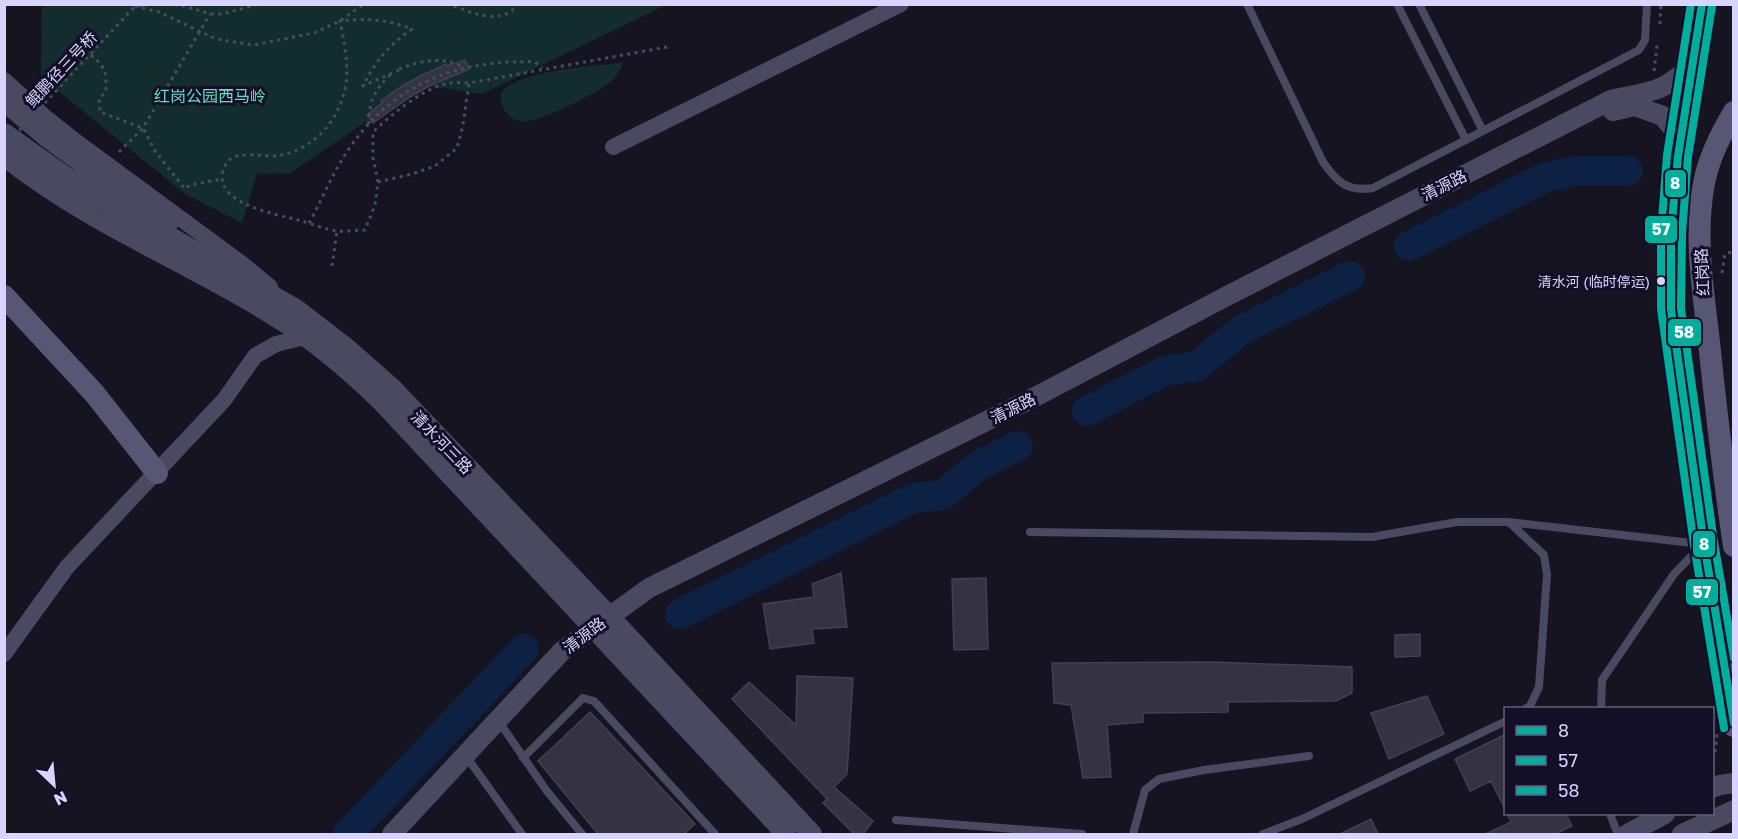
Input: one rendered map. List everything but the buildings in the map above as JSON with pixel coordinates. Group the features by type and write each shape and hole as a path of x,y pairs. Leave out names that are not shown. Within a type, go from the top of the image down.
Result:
{"main road":[{"name":"红岗路","path":"1702,4 1681,139 1671,235 1671,309 1704,544 1734,726"},
{"name":"红岗路","path":"1734,112 1718,140 1704,183 1700,230 1704,305 1734,546"},
{"path":"4,296 94,393 157,473"}],"street":[{"path":"613,147 901,4"},
{"name":"清源路","path":"404,834 569,659 649,588 1035,397 1611,100 1659,90 1676,81 1692,65"},
{"path":"4,80 78,143 241,262 296,309"},
{"path":"4,101 49,139 166,219 223,265"},
{"name":"清源路","path":"392,834 562,651 654,597 1039,406 1613,111 1635,106 1664,116 1681,139"},
{"name":"清水河三路","path":"4,133 66,177 223,265 296,309 311,330 392,388 786,834"},
{"name":"清水河三路","path":"4,156 66,200 138,242 207,277 285,323 311,330"},
{"path":"4,654 67,567 224,400 255,356 276,344 311,330"},
{"name":"清水河三路","path":"604,626 812,834"},
{"path":"1714,788 1734,783"},
{"path":"1682,834 1734,810"},
{"path":"1627,834 1661,815"}],"lane":[{"path":"1246,4 1323,162 1334,177 1346,186 1359,190 1373,188 1639,50 1644,40 1647,4"},
{"path":"1397,4 1466,140"},
{"path":"1419,4 1483,131"},
{"path":"1029,532 1372,537 1457,522 1508,522 1704,544"},
{"path":"1508,522 1544,555 1547,575 1539,687 1528,707"},
{"path":"1601,707 1602,680 1674,574 1704,544"},
{"path":"524,758 583,698 594,701 715,834"},
{"path":"1263,834 1302,819 1504,722"},
{"path":"504,729 546,790 582,834"},
{"path":"1133,834 1145,790 1159,779 1204,770 1309,756"},
{"path":"471,763 522,834"},
{"path":"1611,815 1618,834"},
{"path":"896,820 1082,834"}],"path":[{"path":"134,5 153,4"},
{"path":"167,4 184,6 210,14 222,14 260,4"},
{"path":"134,5 159,12 216,39 253,45 314,33 340,21 364,4"},
{"path":"447,4 483,17 505,15 518,4"},
{"name":"鲲鹏径三号桥","path":"4,147 91,55 134,5"},
{"path":"118,153 143,128 210,14"},
{"path":"340,21 378,19 412,29 384,51 371,69 363,86 411,64 430,60 447,61 463,67"},
{"path":"340,21 346,50 346,89 334,118 315,141 286,154 262,157 244,154 234,157 226,164 222,179 225,188 232,196 253,208 337,231 365,230 375,206 378,182 373,158 373,132 393,113 419,96 448,83 469,83 667,47"},
{"path":"91,55 103,66 106,80 106,91 99,99 100,112 143,128 155,151 185,189 190,185 222,179"},
{"path":"309,223 350,147 369,124 406,92 441,74 463,67 513,61 535,62 542,68"},
{"path":"369,124 368,110 374,95 390,76 399,70"},
{"path":"378,182 435,166 457,148 469,83"},
{"path":"332,266 337,231"}],"green space":[{"name":"红岗公园西马岭","path":"42,5 666,5 482,94 420,85 290,173 257,174 242,223 185,194 41,77"},
{"path":"624,62 613,80 600,89 546,116 528,121 516,120 507,114 502,104 501,92 511,84 525,78 559,70"}],"waterway":[{"path":"1409,246 1544,178 1575,171 1628,171"},
{"path":"1087,411 1164,371 1197,366 1241,330 1350,276"},
{"path":"680,614 913,498 943,495 976,467 1018,446"},
{"path":"348,834 524,649"}],"transit line":[{"name":"57","path":"1691,4 1667,155 1661,232 1661,309 1694,545 1724,728"},
{"name":"8","path":"1702,4 1678,156 1671,232 1671,309 1704,544 1734,723"},
{"name":"58","path":"1712,6 1688,157 1682,233 1681,308 1714,542 1734,658"}],"place":[{"name":"清水河 (临时停运)","path":"1661,281"}]}
